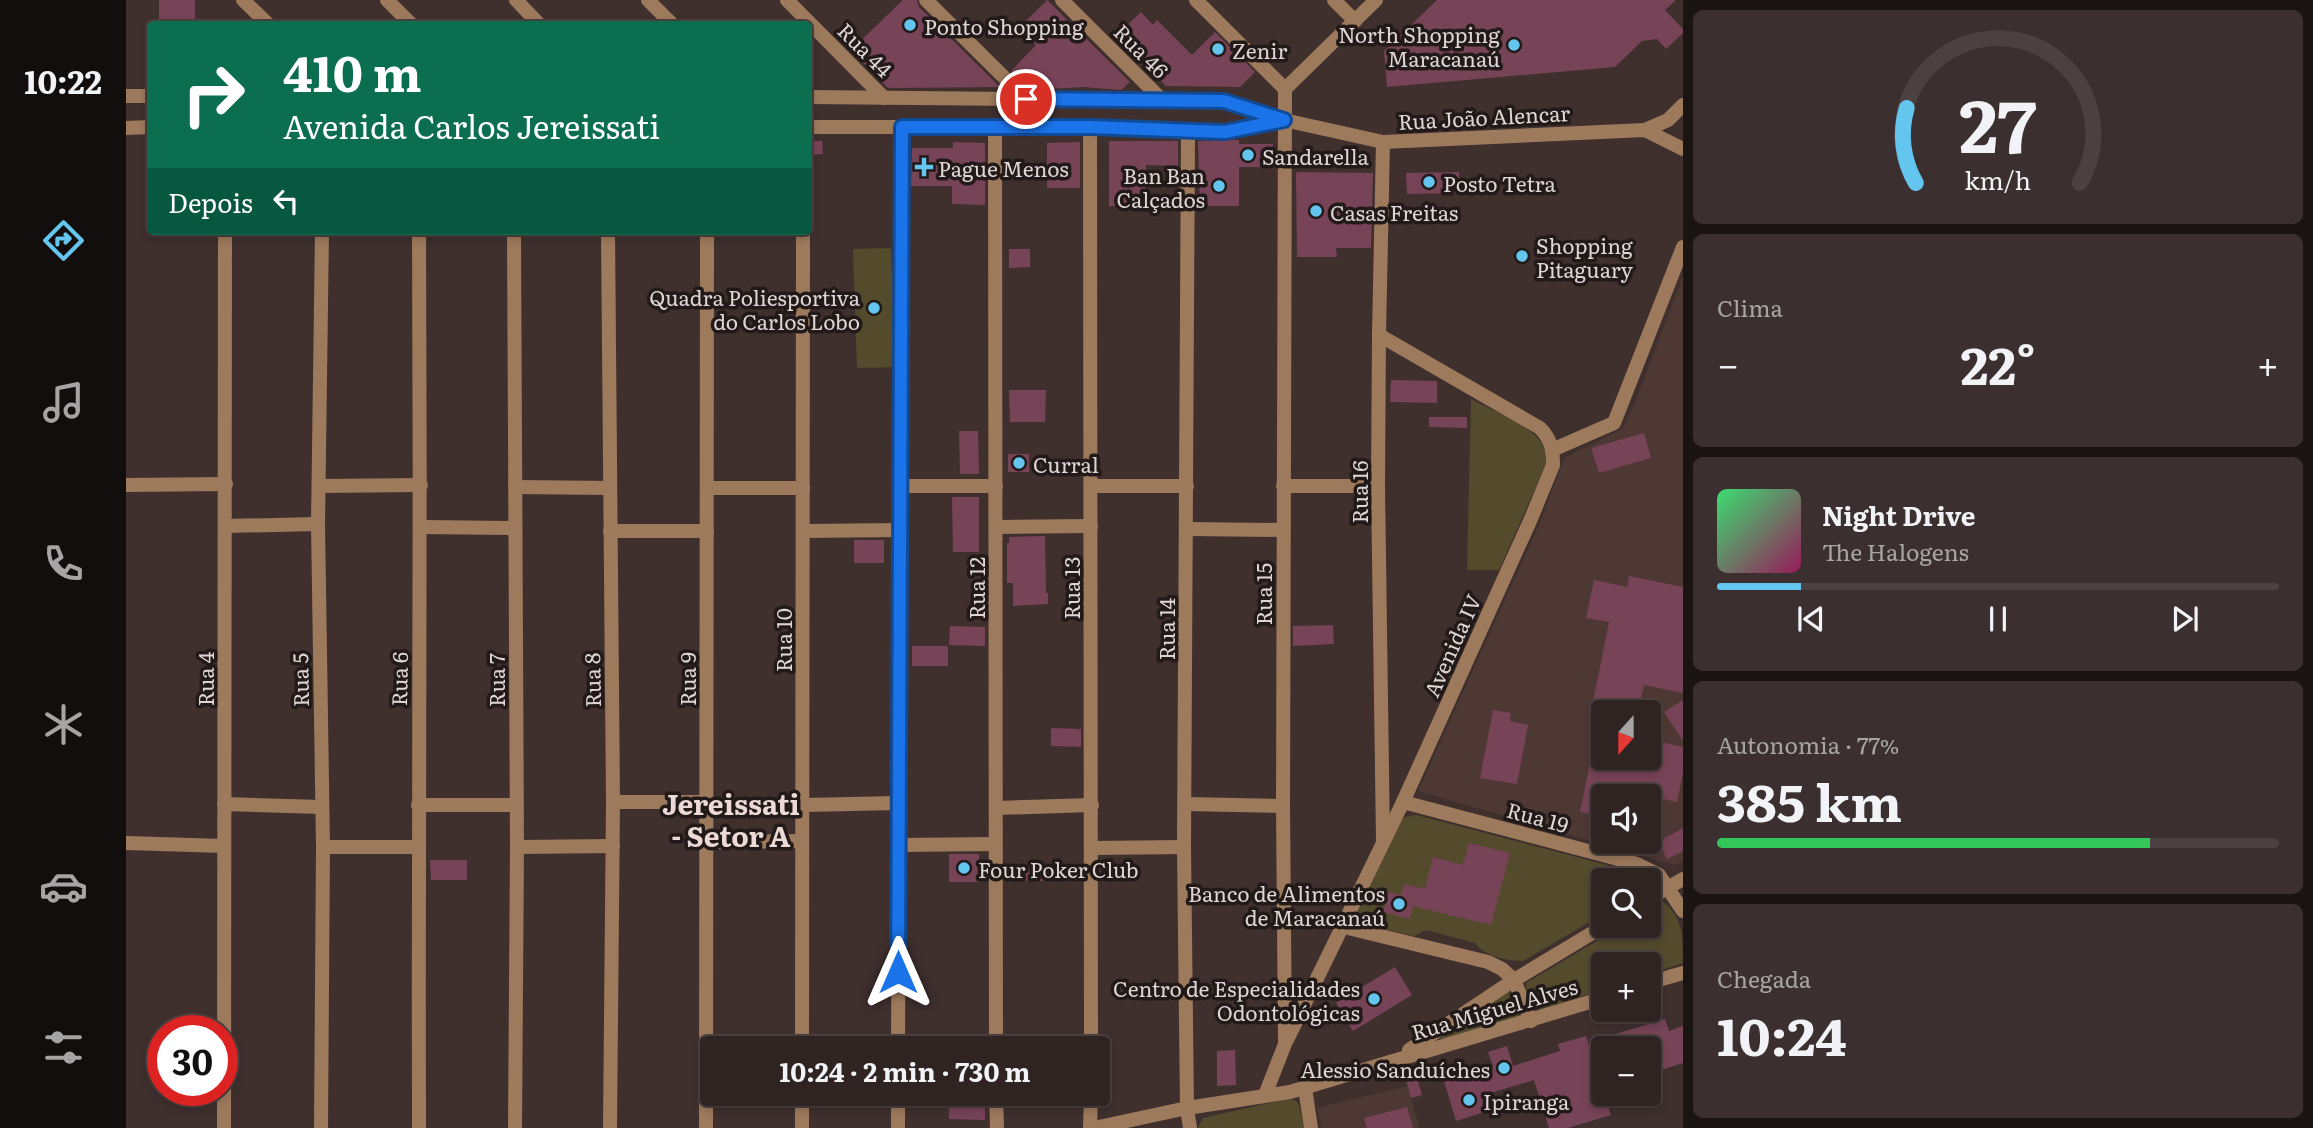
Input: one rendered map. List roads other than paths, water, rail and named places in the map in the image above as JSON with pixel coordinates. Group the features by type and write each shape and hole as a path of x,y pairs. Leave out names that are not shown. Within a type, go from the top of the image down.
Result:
{"street":[{"path":"243,0 265,21"},
{"path":"387,0 408,21"},
{"path":"516,0 536,21"},
{"path":"648,0 669,21"},
{"name":"Rua 44","path":"788,0 809,21"},
{"path":"926,0 1026,99"},
{"name":"Rua 46","path":"1062,0 1162,100"},
{"path":"1196,0 1285,89 1376,0"},
{"path":"1334,0 1355,21"},
{"name":"Rua 44","path":"812,24 884,98"},
{"name":"Rua 15","path":"1265,1096 1285,1044 1285,89"},
{"path":"126,96 147,96"},
{"name":"Rua João Alencar","path":"812,97 1224,101 1284,120 1383,142 1645,130 1683,149"},
{"path":"1645,130 1668,120 1683,106"},
{"path":"812,127 1090,127 1225,132 1284,120"},
{"path":"898,1036 902,127"},
{"name":"Rua 13","path":"1090,127 1091,1036"},
{"path":"126,128 147,128"},
{"name":"Rua 12","path":"995,128 996,1036"},
{"name":"Rua 14","path":"1188,130 1184,847 1187,1108 1190,1128"},
{"name":"Rua 16","path":"1383,142 1378,486 1383,842"},
{"name":"Rua 4","path":"224,1128 225,235"},
{"name":"Rua 5","path":"321,1128 323,847 318,524 322,235"},
{"name":"Rua 6","path":"419,235 419,1128"},
{"name":"Rua 7","path":"514,235 517,847 515,1128"},
{"name":"Rua 8","path":"608,235 613,802 610,1128"},
{"name":"Rua 9","path":"706,1128 707,235"},
{"name":"Rua 10","path":"802,1036 803,235"},
{"path":"1379,335 1540,428 1548,436 1552,450 1614,423 1683,247"},
{"name":"Avenida IV","path":"1285,1044 1403,802 1530,521 1553,465 1552,450"},
{"path":"126,485 226,484"},
{"path":"320,486 421,485"},
{"path":"900,486 996,486"},
{"path":"1092,486 1187,486"},
{"path":"1283,486 1378,486"},
{"path":"515,487 610,488"},
{"path":"707,488 803,488"},
{"path":"226,526 318,524"},
{"path":"996,527 1091,526"},
{"path":"421,527 514,528"},
{"path":"1187,529 1283,530"},
{"path":"804,531 900,530"},
{"path":"610,531 707,531"},
{"path":"613,802 706,802"},
{"name":"Rua 19","path":"1403,802 1637,864 1652,870 1683,911"},
{"path":"803,805 899,803"},
{"path":"224,804 321,807"},
{"path":"1186,804 1283,806"},
{"path":"418,805 516,805"},
{"path":"996,808 1092,805"},
{"path":"706,842 802,841"},
{"path":"126,843 224,846"},
{"path":"899,845 995,844"},
{"path":"517,847 613,846"},
{"path":"323,847 418,847"},
{"path":"1092,848 1184,847"},
{"path":"1661,892 1683,879"},
{"path":"1344,927 1488,962 1502,969 1514,980 1531,1021"},
{"path":"1091,1106 1092,1128 1187,1108 1305,1088 1396,1059 1514,980 1591,934"},
{"path":"1661,979 1683,973"},
{"name":"Rua Miguel Alves","path":"1396,1059 1591,1002"},
{"path":"1305,1088 1311,1128"},
{"path":"802,1106 802,1128"},
{"path":"898,1106 898,1128"},
{"path":"996,1106 997,1128"}],"place":[{"name":"Ponto Shopping","path":"910,25"},
{"name":"North Shopping Maracanaú","path":"1514,45"},
{"name":"Zenir","path":"1218,49"},
{"name":"Sandarella","path":"1248,155"},
{"name":"Pague Menos","path":"924,167"},
{"name":"Posto Tetra","path":"1429,182"},
{"name":"Ban Ban Calçados","path":"1219,186"},
{"name":"Casas Freitas","path":"1316,211"},
{"name":"Shopping Pitaguary","path":"1522,256"},
{"name":"Quadra Poliesportiva do Carlos Lobo","path":"874,308"},
{"name":"Curral","path":"1019,463"},
{"name":"Four Poker Club","path":"964,868"},
{"name":"Banco de Alimentos de Maracanaú","path":"1399,904"},
{"name":"Centro de Especialidades Odontológicas","path":"1374,999"},
{"name":"Alessio Sanduíches","path":"1504,1068"},
{"name":"Ipiranga","path":"1469,1100"}],"district":[{"name":"Jereissati - Setor A","path":"731,819"}]}
